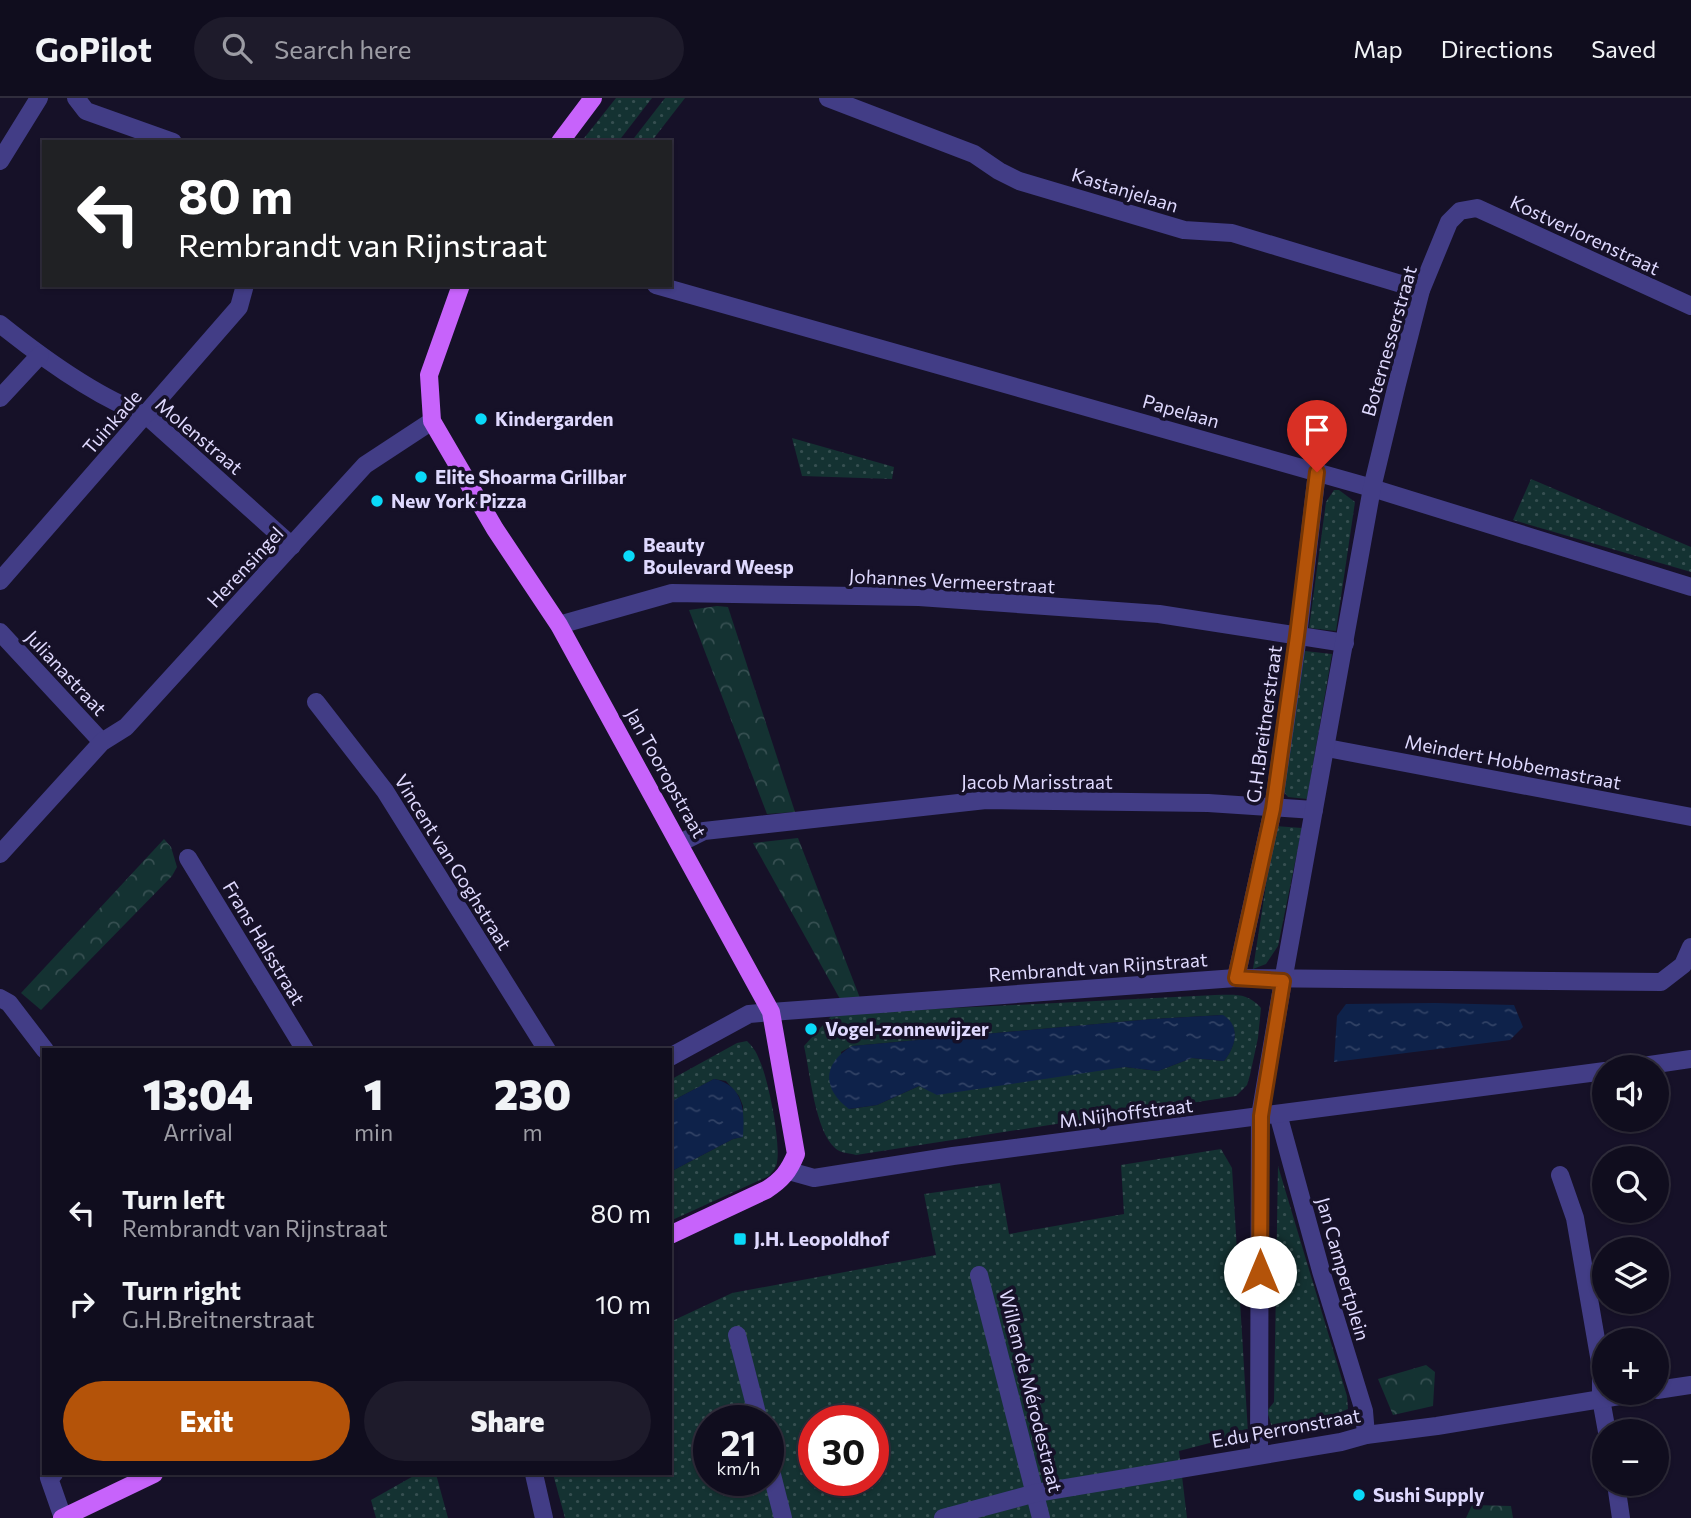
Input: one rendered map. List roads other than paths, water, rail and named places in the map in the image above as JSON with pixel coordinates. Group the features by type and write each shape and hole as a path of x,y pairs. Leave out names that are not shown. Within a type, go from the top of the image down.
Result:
{"main road":[{"path":"562,140 593,98"},
{"path":"432,421 429,375 460,287"},
{"name":"Jan Tooropstraat","path":"432,421 495,529 559,625 771,1012 796,1154 789,1171"},
{"path":"672,1234 766,1191 789,1171"},
{"path":"62,1518 152,1475"}],"street":[{"path":"0,160 39,98"},
{"path":"76,98 86,111 167,140"},
{"name":"Kastanjelaan","path":"828,98 974,154 1020,181 1184,230 1232,233 1421,290"},
{"name":"Kostverlorenstraat","path":"1460,211 1476,208 1691,306"},
{"name":"Boternesserstraat","path":"1372,488 1421,290 1449,222 1460,211"},
{"name":"Tuinkade","path":"0,581 239,307 244,287"},
{"name":"Papelaan","path":"663,287 1372,488 1691,587"},
{"name":"Molenstraat","path":"0,324 40,355 128,408 146,415 292,546"},
{"path":"0,398 40,355"},
{"name":"Herensingel","path":"0,854 102,742 126,727 365,465 432,421"},
{"name":"G.H.Breitnerstraat","path":"1236,978 1273,809 1317,472"},
{"path":"1283,981 1372,488"},
{"name":"Johannes Vermeerstraat","path":"559,625 672,593 920,597 1160,614 1345,643"},
{"name":"Julianastraat","path":"1,637 102,742"},
{"name":"Vincent van Goghstraat","path":"316,702 385,791 546,1048"},
{"name":"Meindert Hobbemastraat","path":"1327,748 1691,817"},
{"name":"Jacob Marisstraat","path":"680,843 704,831 986,800 1208,803 1314,810"},
{"name":"Frans Halsstraat","path":"188,858 303,1048"},
{"name":"Rembrandt van Rijnstraat","path":"672,1056 749,1014 1236,978 1283,981 1661,982 1683,965 1691,947"},
{"name":"Jan Campertplein","path":"1259,1455 1269,1115 1283,981"},
{"path":"0,998 9,1003 43,1048"},
{"path":"1669,1062 1691,1059"},
{"name":"M.Nijhoffstraat","path":"789,1171 814,1178 953,1156 1592,1073"},
{"name":"Jan Campertplein","path":"1269,1115 1364,1411 1366,1435"},
{"path":"1560,1175 1575,1218 1594,1328"},
{"name":"Willem de Mérodestraat","path":"979,1275 1041,1518"},
{"path":"737,1335 755,1405"},
{"path":"1669,1388 1691,1385"},
{"name":"E.du Perronstraat","path":"943,1518 1036,1493 1340,1442 1366,1435 1592,1400"},
{"path":"53,1475 49,1478 62,1518"},
{"path":"534,1475 544,1518"},
{"path":"777,1496 783,1518"},
{"path":"1618,1496 1621,1518"}],"water":[{"path":"1346,1004 1514,1005 1523,1027 1510,1040 1334,1062 1337,1016"},
{"path":"1223,1015 1232,1025 1235,1037 1224,1061 1192,1058 1158,1071 1125,1067 937,1095 919,1086 877,1105 849,1109 830,1085 829,1077 835,1061 852,1046"},
{"path":"714,1079 724,1082 737,1093 743,1109 743,1137 733,1139 672,1171 672,1101"}],"place":[{"name":"Kindergarden","path":"481,419"},
{"name":"Elite Shoarma Grillbar","path":"421,477"},
{"name":"New York Pizza","path":"377,501"},
{"name":"Beauty Boulevard Weesp","path":"629,556"},
{"name":"Vogel-zonnewijzer","path":"811,1029"},
{"name":"J.H. Leopoldhof","path":"740,1239"},
{"name":"Sushi Supply","path":"1359,1495"}]}
